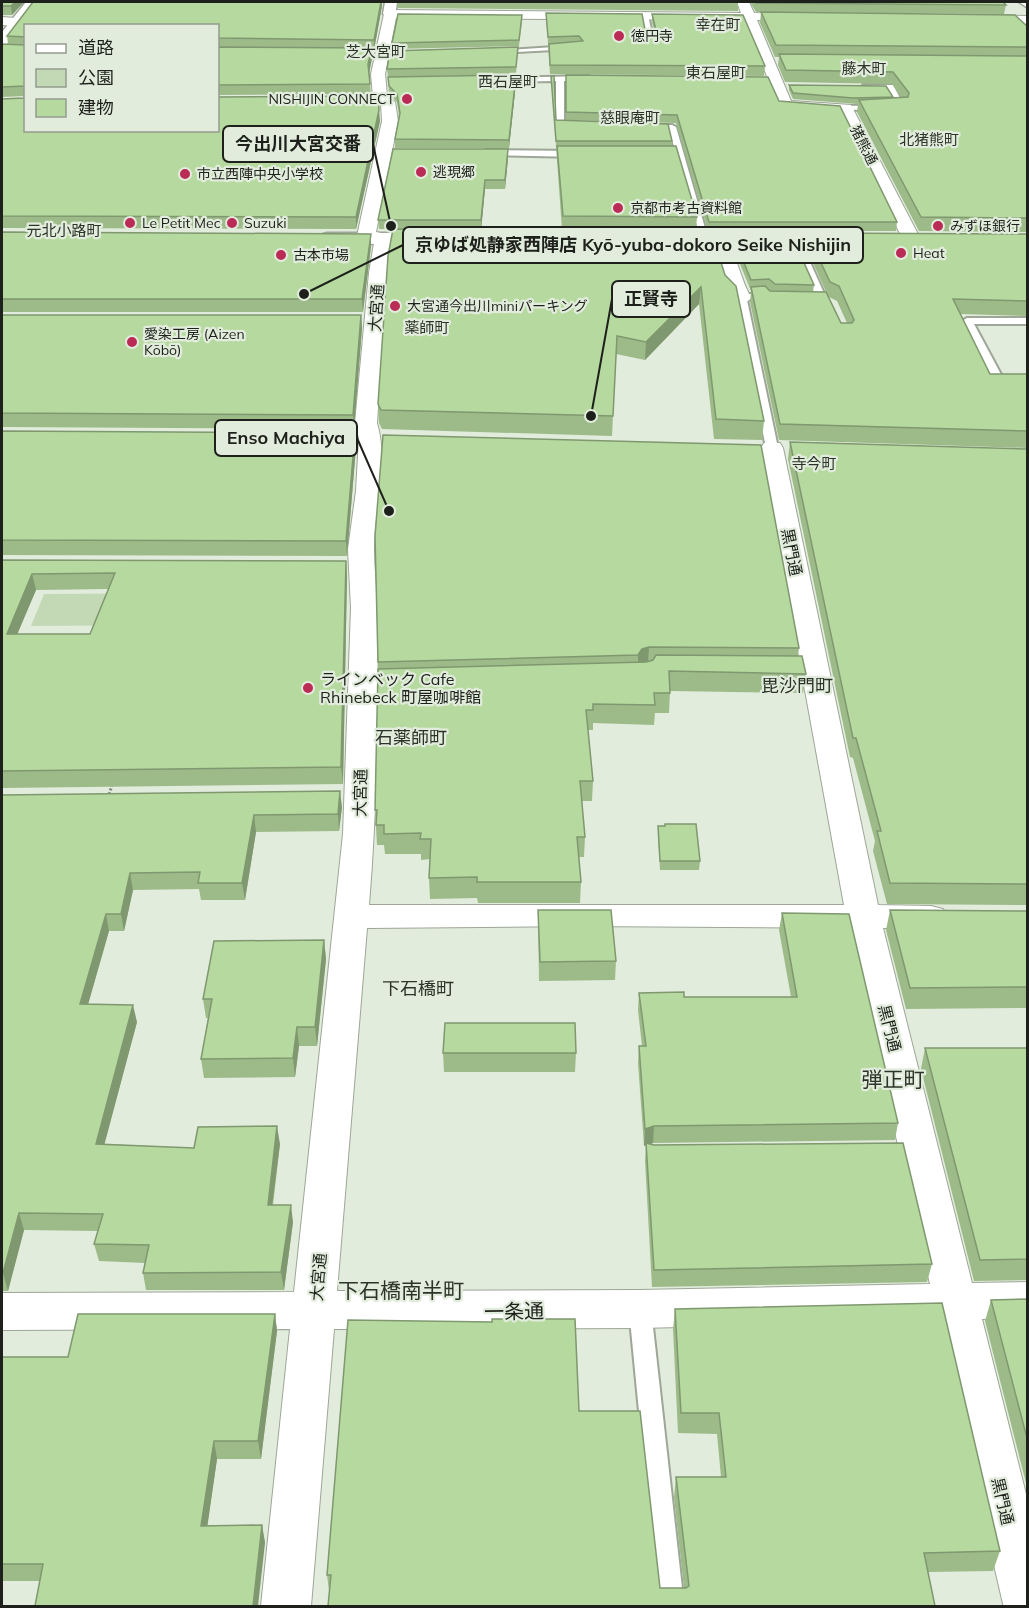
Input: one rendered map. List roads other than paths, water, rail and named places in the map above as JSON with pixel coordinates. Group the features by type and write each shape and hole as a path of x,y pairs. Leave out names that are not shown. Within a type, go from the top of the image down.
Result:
{"main road":[{"path":"3,47 9,21 34,3"},
{"path":"306,238 461,239"},
{"path":"647,240 865,240"},
{"path":"889,240 935,240"}],"street":[{"path":"384,239 366,236 389,153 388,102 380,97 384,81 381,53 387,6 645,15 746,9 818,17"},
{"name":"猪熊通","path":"746,9 773,61 784,105 846,108 912,240"},
{"path":"957,19 1028,20"},
{"path":"366,100 385,100"},
{"name":"大宮通","path":"286,1606 351,917 348,795 368,683 364,608 349,566 370,438 366,423 378,273 384,239"},
{"path":"712,240 741,297"},
{"path":"352,320 376,320"},
{"name":"黒門通","path":"772,448 808,669 863,917 908,1150 956,1302 1028,1604"},
{"path":"351,917 580,915 957,917"},
{"name":"一条通","path":"2,1311 315,1309 347,1312 640,1309 1028,1300"}],"lane":[{"path":"645,15 651,43"},
{"path":"483,53 531,48 579,49"},
{"path":"580,68 581,78"},
{"path":"478,80 603,78"},
{"path":"560,80 560,124 594,125"},
{"path":"846,108 901,107 890,87 857,87"},
{"path":"639,126 672,128 712,240"},
{"path":"478,153 585,154"},
{"path":"668,154 680,154"},
{"path":"795,240 817,302 830,302 834,311"},
{"path":"769,301 768,296 741,297 772,448"},
{"path":"1028,321 967,321 1000,383 1028,383"},
{"path":"640,1309 671,1606"}],"place":[{"name":"徳円寺","path":"619,36"},
{"name":"NISHIJIN CONNECT","path":"407,99"},
{"name":"逃現郷","path":"421,172"},
{"name":"市立西陣中央小学校","path":"185,174"},
{"name":"京都市考古資料館","path":"618,208"},
{"name":"Le Petit Mec","path":"130,223"},
{"name":"Suzuki","path":"232,223"},
{"name":"今出川大宮交番","path":"391,226"},
{"name":"みずほ銀行","path":"938,226"},
{"name":"Heat","path":"901,253"},
{"name":"古本市場","path":"281,255"},
{"name":"京ゆば処静家西陣店 Kyō-yuba-dokoro Seike Nishijin","path":"304,294"},
{"name":"大宮通今出川miniパーキング","path":"395,306"},
{"name":"愛染工房 (Aizen Kōbō)","path":"132,342"},
{"name":"正賢寺","path":"591,416"},
{"name":"Enso Machiya","path":"389,511"},
{"name":"ラインベック Cafe Rhinebeck 町屋咖啡館","path":"308,688"}],"district":[{"name":"幸在町","path":"718,24"},
{"name":"芝大宮町","path":"376,51"},
{"name":"藤木町","path":"864,68"},
{"name":"東石屋町","path":"716,72"},
{"name":"西石屋町","path":"508,81"},
{"name":"慈眼庵町","path":"630,117"},
{"name":"北猪熊町","path":"929,139"},
{"name":"元北小路町","path":"64,230"},
{"name":"薬師町","path":"427,327"},
{"name":"寺今町","path":"814,463"},
{"name":"毘沙門町","path":"797,685"},
{"name":"石薬師町","path":"411,737"},
{"name":"下石橋町","path":"418,988"},
{"name":"弾正町","path":"893,1079"},
{"name":"下石橋南半町","path":"401,1290"}]}
